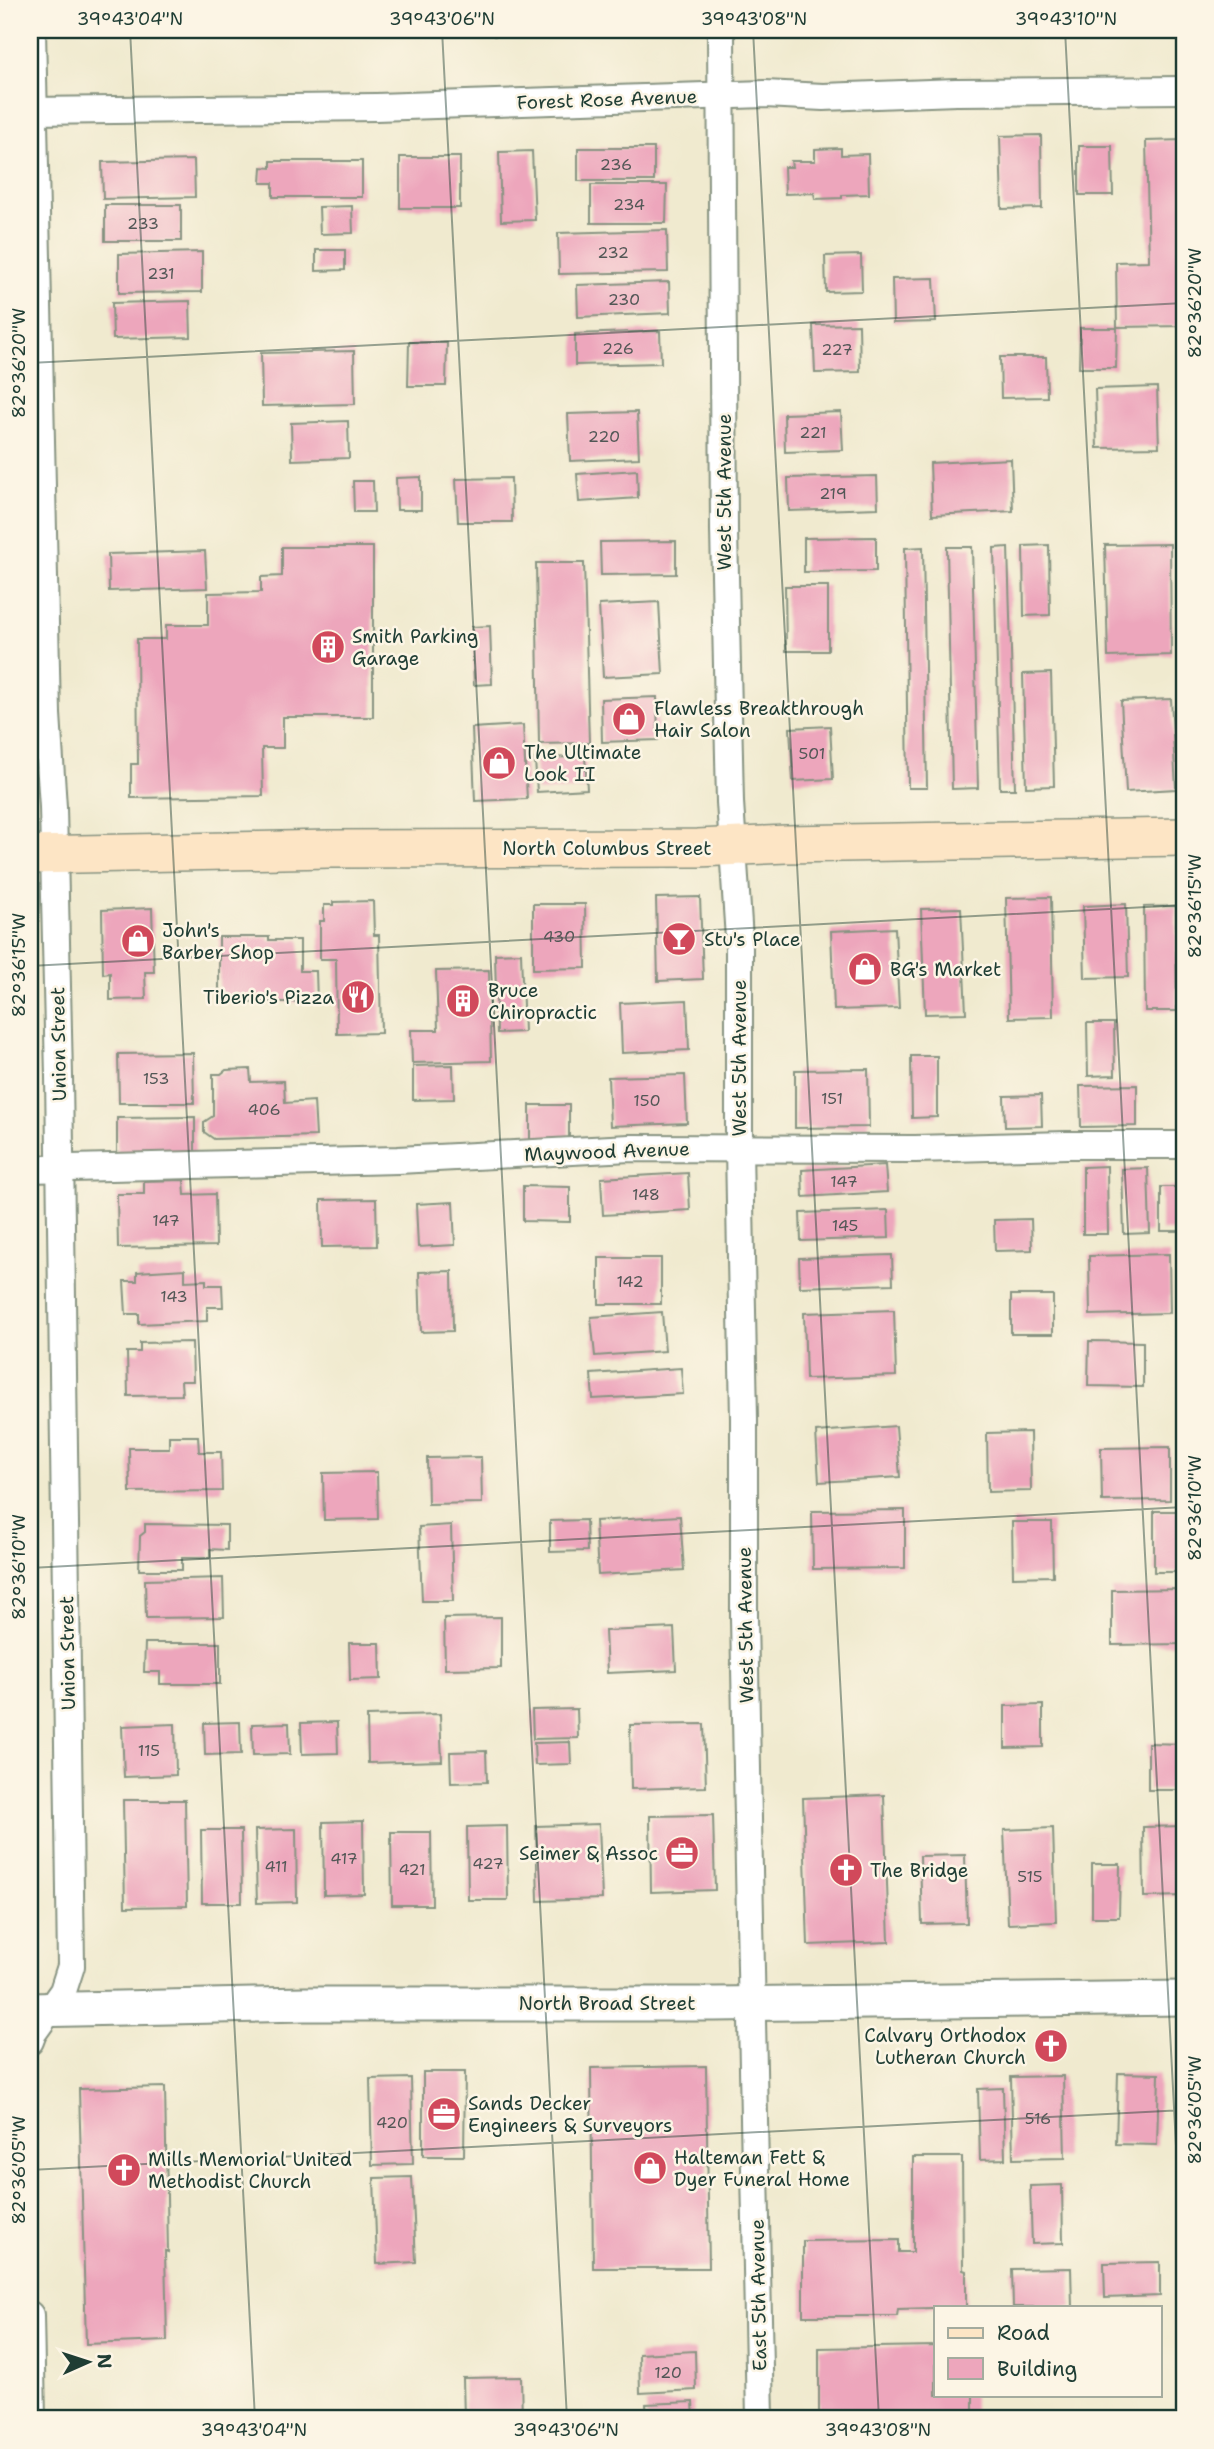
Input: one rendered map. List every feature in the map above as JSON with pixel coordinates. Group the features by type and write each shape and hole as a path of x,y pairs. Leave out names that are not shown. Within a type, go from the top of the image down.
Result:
{"main road":[{"name":"North Columbus Street","path":"42,855 330,849 734,847 1184,837"}],"street":[{"name":"Union Street","path":"30,2041 39,2010 63,1991 71,1966 60,1168 42,855 47,714 32,30"},
{"name":"West 5th Avenue","path":"720,30 723,95 724,530 730,802 739,939 744,1631 753,2003"},
{"name":"Forest Rose Avenue","path":"32,111 362,107 765,94 823,97 956,92 1184,90"},
{"name":"Maywood Avenue","path":"30,1169 398,1160 630,1148 915,1149 1184,1145"},
{"name":"North Broad Street","path":"39,2010 318,2004 1184,1998"},
{"name":"East 5th Avenue","path":"753,2003 760,2419"},
{"path":"30,2315 32,2419"}],"building":[{"path":"494,30 532,30 532,35 494,36"},
{"path":"1041,135 1042,208 1002,209 1000,136"},
{"path":"1184,140 1184,326 1117,327 1116,262 1149,261 1146,141"},
{"path":"1079,146 1112,146 1113,195 1079,195"},
{"path":"578,148 654,148 654,181 578,181"},
{"path":"841,148 841,155 868,154 869,194 815,199 814,193 785,194 784,167 792,167 791,161 815,161 815,149"},
{"path":"532,151 535,220 501,221 499,152"},
{"path":"400,157 460,157 460,208 400,208"},
{"path":"194,160 195,197 103,199 102,162"},
{"path":"271,161 362,161 362,197 273,197 273,183 261,183 262,167 271,168"},
{"path":"591,185 667,185 666,223 591,223"},
{"path":"105,205 181,205 181,241 105,241"},
{"path":"352,206 353,233 320,234 319,207"},
{"path":"667,230 668,272 559,274 558,233"},
{"path":"316,250 345,250 345,270 316,271"},
{"path":"202,252 202,292 119,293 119,254"},
{"path":"861,255 862,291 826,292 825,256"},
{"path":"934,278 936,322 893,323 892,279"},
{"path":"669,282 670,313 578,317 577,285"},
{"path":"190,301 191,337 113,339 112,303"},
{"path":"859,324 860,372 815,373 813,325"},
{"path":"1080,328 1117,328 1116,368 1079,368"},
{"path":"660,331 661,363 575,365 575,334"},
{"path":"409,342 447,343 446,386 408,386"},
{"path":"354,351 355,404 262,406 261,353"},
{"path":"1000,357 1046,357 1047,397 1001,398"},
{"path":"1157,387 1159,447 1097,448 1095,389"},
{"path":"637,412 639,458 570,461 568,414"},
{"path":"841,412 843,450 785,452 784,414"},
{"path":"348,421 349,458 292,460 291,423"},
{"path":"1011,459 1013,511 932,515 930,463"},
{"path":"637,470 638,498 579,502 577,474"},
{"path":"877,476 878,508 789,511 788,478"},
{"path":"421,477 421,510 397,510 396,478"},
{"path":"511,478 512,522 458,522 456,479"},
{"path":"353,481 373,481 374,512 354,512"},
{"path":"876,537 876,571 804,572 804,538"},
{"path":"676,541 676,574 601,575 600,542"},
{"path":"1170,544 1171,655 1108,657 1105,545"},
{"path":"1049,545 1050,615 1024,616 1023,546"},
{"path":"282,547 373,547 373,717 283,717 283,748 262,748 263,796 131,798 131,764 138,764 137,639 166,639 166,625 208,625 208,593 261,592 261,577 282,576"},
{"path":"923,547 927,788 908,788 905,548"},
{"path":"947,547 972,547 978,788 952,789"},
{"path":"1008,547 1015,789 1000,789 994,548"},
{"path":"205,551 207,588 109,591 108,554"},
{"path":"536,563 584,563 589,743 539,744"},
{"path":"785,586 828,586 828,651 786,651"},
{"path":"659,602 663,674 603,677 599,605"},
{"path":"490,626 492,684 474,685 472,627"},
{"path":"1051,673 1054,786 1026,787 1023,674"},
{"name":"Flawless Breakthrough Hair Salon","path":"657,697 658,740 602,742 601,699"},
{"path":"1171,699 1176,789 1126,792 1121,701"},
{"name":"The Ultimate Look II","path":"523,725 527,799 475,801 472,728"},
{"path":"830,726 833,779 793,781 790,728"},
{"path":"585,756 587,789 537,792 535,759"},
{"name":"Stu's Place","path":"700,897 703,979 658,981 656,898"},
{"path":"1051,897 1053,1017 1009,1018 1006,898"},
{"name":"Tiberio's Pizza","path":"373,901 374,935 379,935 381,1033 337,1034 336,959 320,959 320,921 324,921 324,905 333,905 333,902"},
{"path":"533,904 585,904 586,968 533,969"},
{"path":"1126,904 1128,977 1085,978 1083,906"},
{"path":"1176,906 1177,1011 1145,1011 1144,907"},
{"path":"152,908 154,972 145,972 146,999 110,1000 110,973 103,974 102,910"},
{"path":"961,908 966,1013 925,1014 921,909"},
{"name":"BG's Market","path":"895,928 899,1008 834,1010 831,931"},
{"path":"219,937 300,940 300,971 316,971 317,1002 219,1002"},
{"path":"521,953 524,1032 497,1033 495,954"},
{"name":"Bruce Chiropractic","path":"489,970 491,1061 412,1063 411,1030 438,1030 436,971"},
{"path":"687,1000 689,1050 622,1053 620,1003"},
{"path":"1087,1023 1114,1023 1115,1075 1088,1076"},
{"path":"193,1053 194,1103 119,1103 118,1054"},
{"path":"911,1056 937,1056 937,1117 912,1118"},
{"path":"453,1065 454,1099 413,1100 413,1066"},
{"path":"250,1069 251,1082 284,1081 285,1103 314,1101 316,1136 214,1139 204,1132 204,1122 213,1116 213,1074 221,1074 226,1070"},
{"path":"868,1069 869,1127 795,1128 795,1070"},
{"path":"685,1075 687,1123 610,1126 608,1077"},
{"path":"1137,1085 1137,1126 1081,1127 1080,1086"},
{"path":"1041,1095 1042,1126 1005,1127 1004,1096"},
{"path":"530,1105 569,1105 569,1140 530,1140"},
{"path":"195,1117 195,1154 117,1155 117,1118"},
{"path":"885,1165 887,1192 803,1197 802,1170"},
{"path":"1107,1166 1108,1234 1083,1234 1083,1167"},
{"path":"1148,1168 1150,1233 1124,1234 1122,1169"},
{"path":"688,1173 690,1210 603,1215 601,1178"},
{"path":"184,1180 185,1195 215,1194 216,1246 118,1248 117,1194 144,1194 144,1181"},
{"path":"523,1186 570,1187 570,1222 523,1221"},
{"path":"1161,1187 1184,1187 1184,1231 1161,1231"},
{"path":"376,1199 377,1246 322,1247 321,1200"},
{"path":"453,1202 455,1245 418,1247 416,1204"},
{"path":"888,1210 889,1238 801,1241 800,1213"},
{"path":"1031,1219 1032,1250 995,1251 994,1220"},
{"path":"1169,1254 1170,1313 1090,1315 1089,1256"},
{"path":"892,1255 893,1284 800,1287 799,1258"},
{"path":"599,1258 661,1258 661,1304 599,1304"},
{"path":"185,1269 185,1281 206,1280 206,1285 222,1285 223,1307 207,1307 207,1321 139,1324 139,1314 126,1314 124,1281 137,1281 137,1272"},
{"path":"452,1271 453,1331 421,1332 419,1272"},
{"path":"1011,1295 1053,1295 1053,1334 1011,1334"},
{"path":"894,1310 896,1376 806,1379 804,1313"},
{"path":"662,1312 665,1351 595,1356 591,1317"},
{"path":"1089,1341 1143,1342 1143,1387 1088,1386"},
{"path":"192,1342 193,1381 181,1381 182,1395 128,1396 127,1352 140,1352 140,1343"},
{"path":"681,1368 683,1394 593,1399 591,1374"},
{"path":"896,1426 900,1477 819,1482 816,1432"},
{"path":"1030,1432 1031,1491 988,1492 987,1433"},
{"path":"169,1436 198,1436 199,1452 221,1452 222,1491 130,1492 129,1448 169,1448"},
{"path":"1170,1447 1170,1500 1102,1501 1101,1448"},
{"path":"481,1457 482,1503 428,1504 427,1458"},
{"path":"377,1472 378,1519 324,1520 323,1473"},
{"path":"905,1510 905,1568 813,1569 812,1511"},
{"path":"1154,1511 1184,1511 1184,1572 1154,1572"},
{"path":"680,1516 684,1570 598,1575 595,1521"},
{"path":"586,1520 587,1551 550,1552 550,1521"},
{"path":"1012,1522 1052,1522 1053,1576 1013,1577"},
{"path":"145,1524 227,1525 227,1550 210,1549 210,1558 182,1558 182,1570 139,1570 140,1536 145,1532"},
{"path":"451,1525 453,1601 422,1601 419,1527"},
{"path":"223,1578 224,1617 146,1618 145,1580"},
{"path":"1184,1589 1184,1644 1112,1645 1112,1590"},
{"path":"501,1617 501,1668 445,1669 444,1618"},
{"path":"674,1628 676,1670 607,1673 605,1631"},
{"path":"145,1643 220,1643 220,1684 160,1684 160,1672 144,1672"},
{"path":"349,1643 380,1643 381,1679 350,1680"},
{"path":"1043,1705 1043,1747 1005,1748 1005,1706"},
{"path":"577,1709 578,1738 533,1739 532,1710"},
{"path":"440,1714 442,1761 368,1763 367,1716"},
{"path":"240,1722 241,1754 205,1755 204,1723"},
{"path":"337,1722 338,1753 302,1754 301,1723"},
{"path":"289,1723 290,1754 253,1755 252,1724"},
{"path":"175,1724 176,1775 124,1777 122,1726"},
{"path":"704,1724 706,1787 631,1789 630,1725"},
{"path":"570,1742 571,1764 535,1765 534,1743"},
{"path":"1148,1743 1183,1744 1183,1790 1148,1790"},
{"path":"486,1751 487,1782 451,1783 450,1752"},
{"name":"The Bridge","path":"884,1795 889,1942 808,1945 803,1798"},
{"path":"123,1800 185,1800 187,1906 125,1907"},
{"name":"Seimer & Assoc","path":"713,1815 715,1890 651,1892 650,1816"},
{"path":"363,1821 364,1894 324,1895 323,1822"},
{"path":"599,1824 602,1899 538,1901 536,1826"},
{"path":"507,1826 508,1900 468,1900 467,1827"},
{"path":"1184,1826 1184,1896 1144,1897 1143,1827"},
{"path":"1053,1828 1056,1922 1008,1924 1004,1830"},
{"path":"296,1829 297,1902 257,1903 255,1830"},
{"path":"201,1830 241,1830 242,1903 202,1903"},
{"path":"391,1832 431,1832 432,1905 392,1905"},
{"path":"965,1855 967,1923 922,1924 920,1856"},
{"path":"1092,1864 1120,1864 1119,1917 1092,1917"},
{"name":"Halteman Fett & Dyer Funeral Home","path":"706,2066 709,2268 593,2268 591,2068"},
{"name":"Sands Decker Engineers & Surveyors","path":"423,2072 465,2072 464,2156 423,2156"},
{"path":"1118,2073 1159,2074 1157,2145 1116,2144"},
{"path":"1063,2076 1065,2158 1013,2159 1011,2077"},
{"path":"411,2078 413,2164 372,2165 370,2079"},
{"name":"Mills Memorial United Methodist Church","path":"165,2087 167,2341 86,2344 79,2089"},
{"path":"1003,2088 1005,2159 980,2160 978,2089"},
{"path":"913,2157 962,2157 966,2306 898,2309 897,2316 803,2316 803,2241 899,2240 899,2252 913,2252"},
{"path":"412,2177 416,2262 377,2264 374,2178"},
{"path":"1062,2185 1063,2243 1032,2244 1030,2186"},
{"path":"1160,2262 1160,2296 1105,2298 1104,2263"},
{"path":"1071,2268 1072,2306 1013,2306 1012,2269"},
{"path":"934,2346 934,2396 973,2396 973,2419 819,2419 819,2348"},
{"path":"695,2351 696,2390 640,2393 639,2354"},
{"path":"521,2377 522,2419 464,2419 463,2378"},
{"path":"693,2402 694,2419 647,2419 646,2404"}],"place":[{"name":"Smith Parking Garage","path":"328,647"},
{"name":"Flawless Breakthrough Hair Salon","path":"629,719"},
{"name":"The Ultimate Look II","path":"499,763"},
{"name":"Stu's Place","path":"679,939"},
{"name":"John's Barber Shop","path":"138,941"},
{"name":"BG's Market","path":"865,969"},
{"name":"Tiberio's Pizza","path":"358,997"},
{"name":"Bruce Chiropractic","path":"463,1001"},
{"name":"Seimer & Assoc","path":"682,1853"},
{"name":"The Bridge","path":"846,1870"},
{"name":"Calvary Orthodox Lutheran Church","path":"1051,2046"},
{"name":"Sands Decker Engineers & Surveyors","path":"444,2114"},
{"name":"Halteman Fett & Dyer Funeral Home","path":"650,2168"},
{"name":"Mills Memorial United Methodist Church","path":"124,2170"}]}
